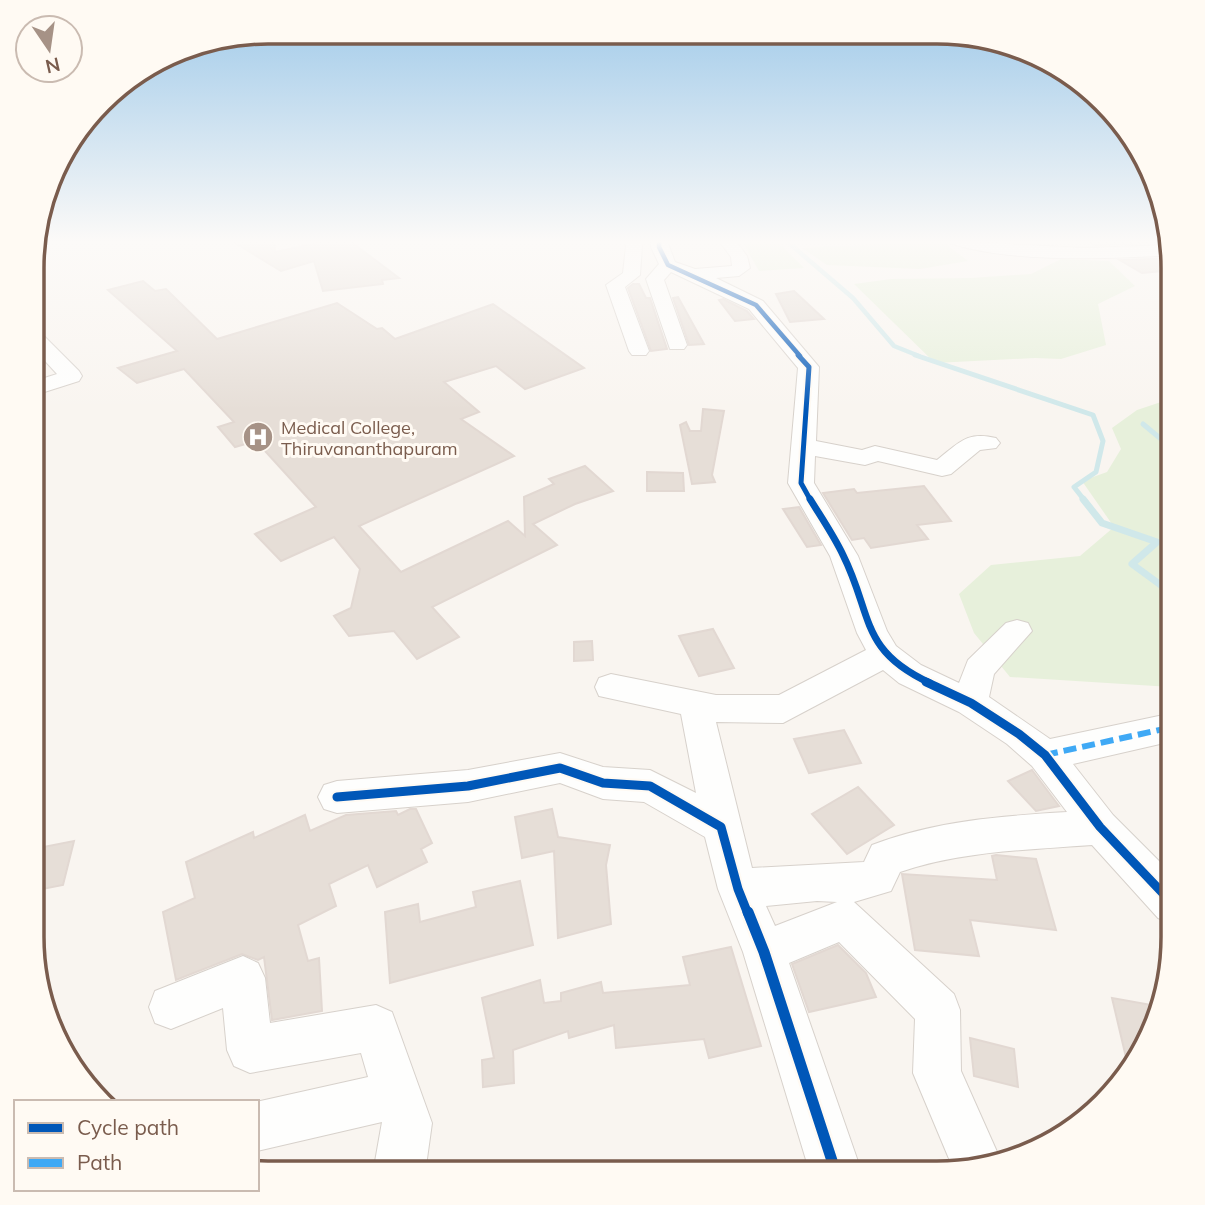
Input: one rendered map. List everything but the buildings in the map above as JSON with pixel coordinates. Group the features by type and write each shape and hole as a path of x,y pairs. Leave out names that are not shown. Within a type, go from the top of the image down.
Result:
{"street":[{"path":"619,297 639,351"},
{"path":"661,297 677,345"},
{"path":"742,297 756,305 809,367 801,483 844,556 872,633 885,654 910,674 971,703 1019,734 1045,755 1100,827 1161,891"},
{"path":"44,348 71,376 44,385"},
{"path":"803,446 865,458 875,453 942,469 974,442 988,443"},
{"path":"971,703 979,669 1017,631"},
{"path":"611,687 696,705 783,709 885,654"},
{"path":"696,705 721,827 738,889 764,952 832,1161"},
{"path":"1045,755 1161,730"},
{"path":"337,797 468,786 560,768 603,783 650,786 721,827"},
{"path":"738,889 817,882 855,883 877,878 887,858 916,847 972,837 1100,827"},
{"path":"764,952 845,919 879,950 938,1010 937,1073 975,1158"},
{"path":"171,1007 243,978 250,1050 376,1028 407,1124 400,1161"},
{"path":"259,1126 397,1095"}],"green space":[{"path":"868,297 1112,297 1098,304 1106,345 1061,359 935,363"},
{"path":"1161,402 1161,686 1010,677 974,633 959,594 991,565 1080,556 1114,527 1082,481 1107,472 1121,449 1112,428 1137,410"}],"waterway":[{"path":"852,297 894,346 919,356"},
{"path":"915,355 1093,415 1103,441 1096,472 1074,487 1085,501"},
{"path":"1143,424 1161,439"},
{"path":"1083,499 1102,523 1157,542 1132,564 1161,585"}],"marked path":[{"path":"1045,755 1161,730"}],"cycle path":[{"path":"740,297 756,305 809,367 801,483 844,556 872,633 885,654 910,674 971,703 1019,734 1045,755 1100,827 1161,891"},
{"path":"337,797 468,786 560,768 603,783 650,786 721,827 738,889 764,952 832,1161"}],"place":[{"name":"Medical College, Thiruvananthapuram","path":"258,437"}]}
